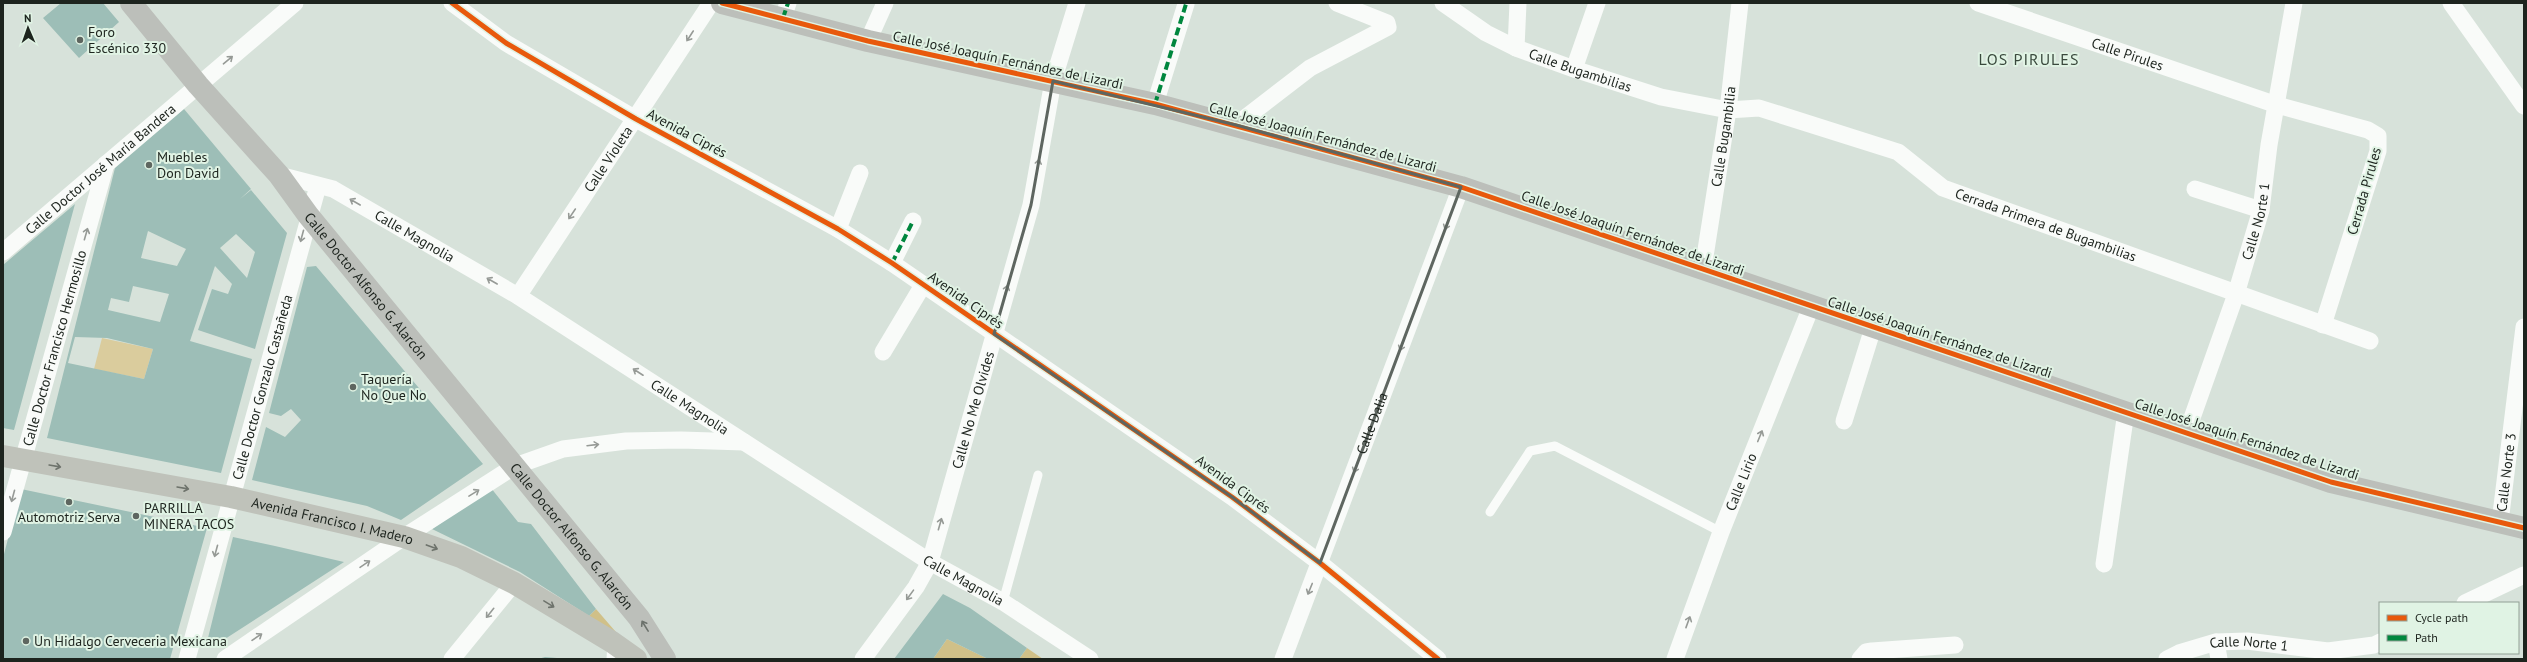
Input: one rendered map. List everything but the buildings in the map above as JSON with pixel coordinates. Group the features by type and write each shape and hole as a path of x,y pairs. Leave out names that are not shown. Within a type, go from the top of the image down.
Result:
{"main road":[{"name":"Avenida Francisco I. Madero","path":"13,458 231,497 404,537 461,557 514,583 611,650 636,659"}],"street":[{"name":"Calle Doctor Alfonso G. Alarcón","path":"131,3 198,85 279,174 308,215 639,618 665,659"},
{"name":"Calle Doctor José María Bandera","path":"3,252 294,3"},
{"name":"Avenida Ciprés","path":"452,3 506,43 636,119 838,229 892,263 1232,496 1320,563 1438,659"},
{"name":"Calle Violeta","path":"518,296 711,3"},
{"name":"Calle José Joaquín Fernández de Lizardi","path":"722,3 785,10 868,41 1154,104 1461,187 1873,328 2188,432 2330,482 2524,528"},
{"path":"868,41 885,3"},
{"name":"Calle No Me Olvides","path":"863,659 916,587 930,562 1031,205 1053,81 1077,3"},
{"path":"1236,125 1310,68 1388,27 1387,24 1337,3"},
{"name":"Calle Bugambilias","path":"1443,3 1486,33 1516,48 1574,69 1661,97 1728,110"},
{"path":"1516,48 1518,3"},
{"path":"1574,69 1597,3"},
{"name":"Calle Bugambilia","path":"1703,269 1728,110 1740,3"},
{"name":"Calle Pirules","path":"1978,3 2276,105"},
{"name":"Calle Norte 1","path":"2188,432 2236,294 2261,210 2276,105 2294,3"},
{"path":"2451,3 2524,106"},
{"path":"1154,104 1186,4"},
{"name":"Cerrada Pirules","path":"2276,105 2368,130 2378,136 2378,151 2323,325"},
{"name":"Cerrada Primera de Bugambilias","path":"1728,110 1758,108 1898,152 1943,188 2370,341"},
{"name":"Calle Doctor Francisco Hermosillo","path":"3,532 13,458 106,164"},
{"path":"838,229 860,173"},
{"name":"Calle Magnolia","path":"279,174 333,189 518,296 930,562 1003,602 1090,659"},
{"name":"Calle Doctor Gonzalo Castañeda","path":"187,659 308,215 318,186"},
{"name":"Calle Dalia","path":"1283,659 1461,187"},
{"path":"2195,189 2261,210"},
{"path":"892,263 913,221"},
{"path":"883,352 923,284"},
{"name":"Calle Lirio","path":"1675,659 1721,532 1811,307"},
{"name":"Calle Norte 3","path":"2500,522 2524,326"},
{"path":"1844,421 1873,328"},
{"path":"2104,564 2126,412"},
{"path":"225,659 404,537 515,466 563,449 626,441 681,440 744,442"},
{"path":"2467,602 2524,575"},
{"path":"452,659 514,583"},
{"name":"Calle Norte 1","path":"2167,659 2179,653 2216,642 2247,641 2328,651 2374,645 2379,642"},
{"path":"2216,642 2219,659"},
{"path":"1860,659 1866,652 1872,651 1955,644"}],"lane":[{"path":"1490,512 1530,451 1555,446 1721,532"},
{"path":"1003,602 1038,475"}],"highlighted area":[{"path":"1053,81 1236,125 1461,187 1320,563 1232,497 994,334 1031,205"}],"shaded area":[{"path":"102,338 153,349 144,379 94,369"},
{"path":"596,609 628,646 589,616"},
{"path":"947,639 988,659 933,659"},
{"path":"1027,648 1043,659 1019,659"}],"marked path":[{"path":"783,18 788,3"},
{"path":"1155,104 1186,4"},
{"path":"892,263 913,221"}],"cycle path":[{"path":"452,3 506,43 636,119 838,229 892,263 1232,497 1320,563 1438,659"},
{"path":"722,3 868,41 1155,104 1461,187 2331,482 2524,528"}],"place":[{"name":"Foro Escénico 330","path":"80,40"},
{"name":"Muebles Don David","path":"149,165"},
{"name":"Taquería No Que No","path":"353,387"},
{"name":"Automotriz Serva","path":"69,502"},
{"name":"PARRILLA MINERA TACOS","path":"136,516"},
{"name":"Un Hidalgo Cerveceria Mexicana","path":"26,641"}],"district":[{"name":"LOS PIRULES","path":"2029,59"}]}
